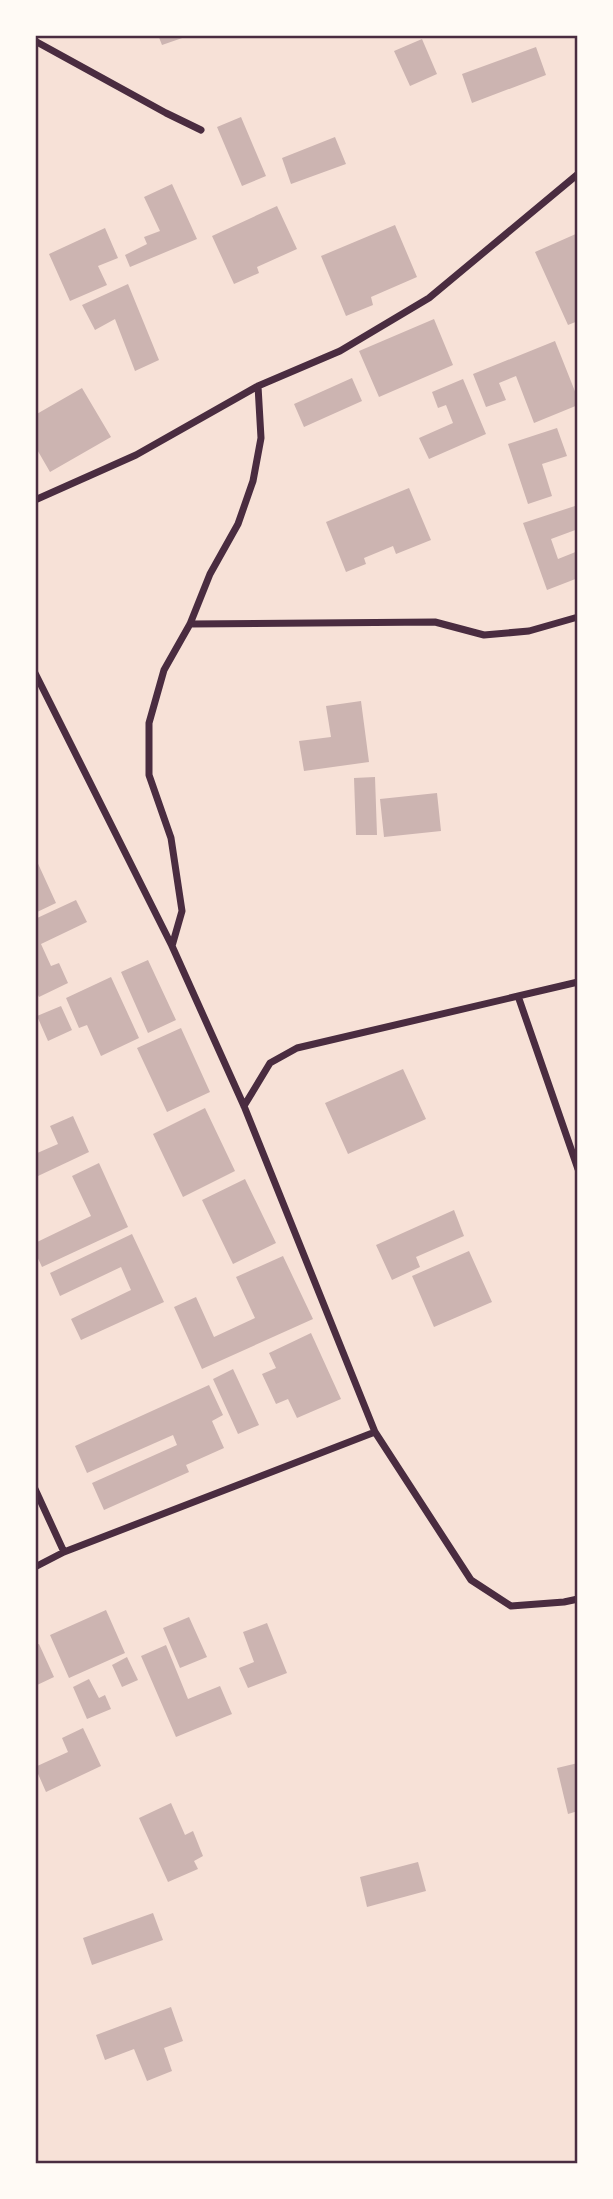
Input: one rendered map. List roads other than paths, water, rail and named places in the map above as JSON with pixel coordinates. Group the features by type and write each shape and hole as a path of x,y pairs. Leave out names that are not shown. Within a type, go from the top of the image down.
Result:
{"street":[{"path":"35,41 201,130"},
{"path":"35,500 136,455 258,386 340,351 429,298 578,174"},
{"path":"172,946 182,911 171,838 149,775 149,723 164,670 190,624 210,574 238,524 253,481 261,438 258,386"},
{"path":"190,624 435,622 484,635 529,631 578,617"},
{"path":"35,673 172,946 244,1106 375,1432 471,1580 512,1606 578,1599"},
{"path":"244,1106 270,1063 297,1048 578,982"},
{"path":"518,996 578,1169"},
{"path":"35,1567 64,1552 375,1432"},
{"path":"35,1489 64,1552"}]}
